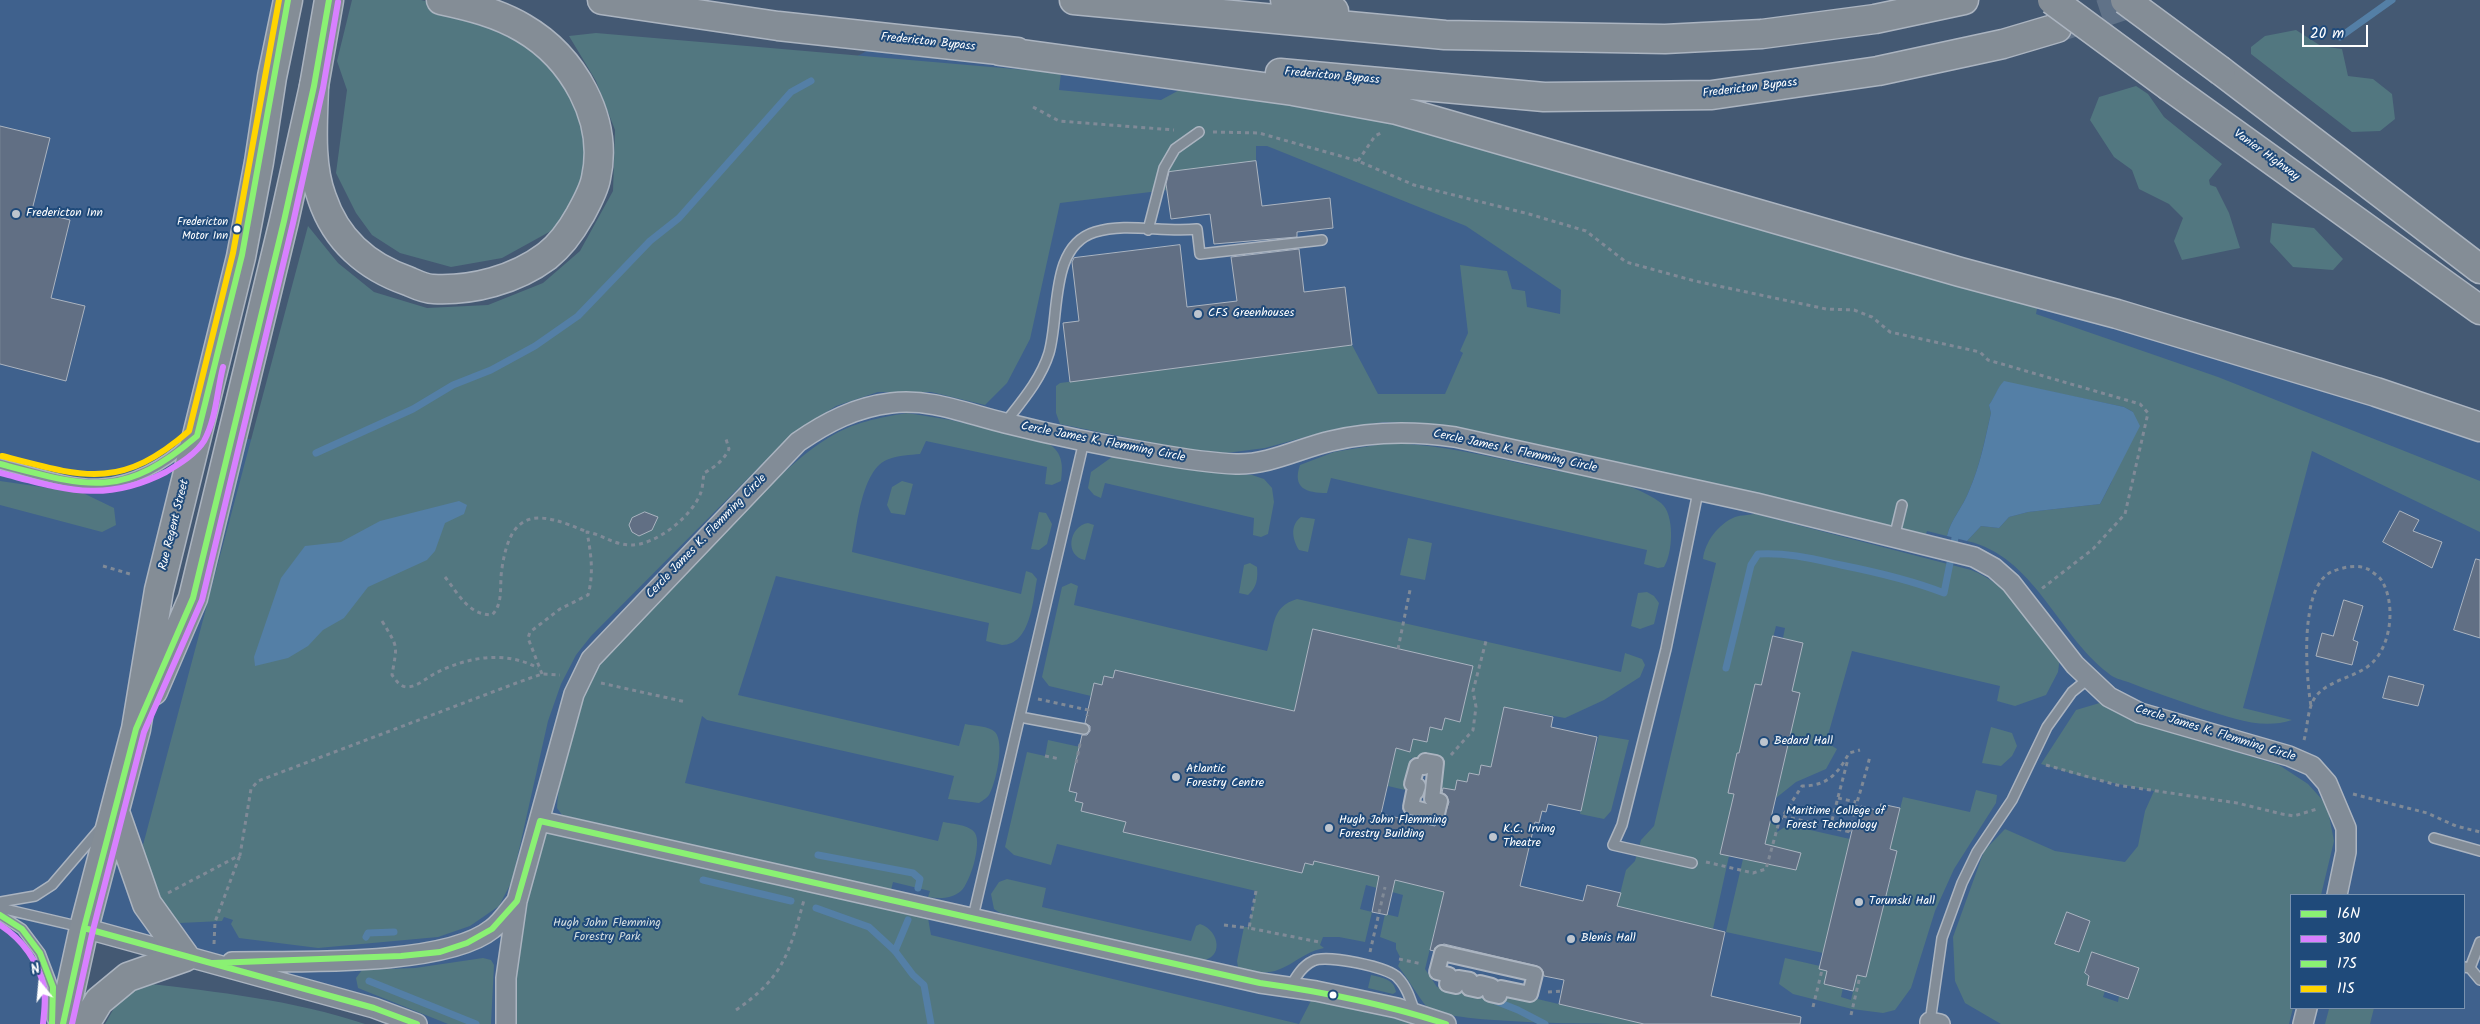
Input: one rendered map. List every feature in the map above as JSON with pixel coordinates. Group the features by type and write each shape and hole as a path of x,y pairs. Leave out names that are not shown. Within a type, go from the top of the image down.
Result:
{"main road":[{"name":"Rue Regent Street","path":"63,1024 84,928 136,729 159,590 241,257 259,162 272,77 288,0"},
{"name":"Rue Regent Street","path":"136,729 193,598 236,427 314,86 329,0"},
{"path":"314,86 313,131 316,175 321,197 340,233 352,248 366,260 389,273 431,289 479,286 518,273 547,256 570,234 596,179 599,156 597,135 586,94 559,58 523,28 478,8 441,0"},
{"name":"Fredericton Bypass","path":"602,0 778,26 1000,51 1395,82 1544,98 1712,95 1878,71 2003,44 2058,28"},
{"path":"1074,0 1445,35 1665,39 1762,34 1876,19 1964,0"},
{"path":"1285,0 1445,35"},
{"name":"Vanier Highway","path":"2052,0 2480,310"},
{"path":"2125,0 2480,268"},
{"path":"1000,51 1293,91 1397,110 1960,272 2117,314 2376,392 2480,427"},
{"path":"85,1024 99,1001 111,988 128,977 185,957 147,904 115,812"}],"street":[{"name":"Cercle James K. Flemming Circle","path":"506,1024 504,1002 506,978 517,901 574,694 591,659 798,442 842,416 870,406 892,403 916,402 943,406 1005,423 1084,441 1189,460 1238,464 1275,458 1331,441 1389,432 1417,432 1455,437 1698,492 1756,503 1974,558 1994,568 2011,583 2088,679 2109,697 2140,713 2298,760 2312,766 2327,783 2346,828 2346,852 2339,892"},
{"path":"540,821 810,880 1260,983 1396,1008 1446,1024"},
{"name":"Cercle James K. Flemming Circle","path":"213,963 357,959 440,952 467,943 492,929 517,901"},
{"name":"Cercle James K. Flemming Circle","path":"84,928 374,1008 417,1024"},
{"path":"1442,953 1535,974 1530,994 1502,988 1500,996 1490,994 1492,986 1480,983 1478,990 1468,988 1470,980 1458,978 1456,986 1448,984 1449,975 1437,972 1442,953"},
{"path":"2303,1024 2307,1009"}],"lane":[{"path":"1148,230 1164,168 1175,148 1199,132"},
{"path":"1005,423 1039,377 1049,352 1065,258 1077,241 1094,232 1118,228 1177,232 1197,229 1200,254 1322,240"},
{"path":"0,464 79,483 101,485 131,478 152,469 176,455 197,436"},
{"path":"973,917 1084,441"},
{"path":"1692,863 1613,845 1622,825 1666,649 1698,492"},
{"path":"1894,538 1902,506"},
{"path":"1935,1023 1942,938 1949,914 1977,852 2012,800 2047,727 2072,692 2088,679"},
{"path":"1020,717 1084,729"},
{"path":"0,902 35,896 52,885 115,812"},
{"path":"2434,838 2480,851"},
{"path":"0,908 84,928"},
{"path":"0,915 22,929 40,953 53,987 52,1024"},
{"path":"2480,942 2467,968 2480,980"},
{"path":"1289,987 1302,968 1314,960 1325,957 1388,970 1398,977 1406,990 1416,1015"}],"path":[{"path":"1033,107 1059,121 1199,132 1259,133 1358,161 1414,185 1529,214 1586,231 1626,262 1695,281 1826,309 1854,310 1872,317 1890,332 1980,352 1988,360 2140,404 2148,413 2125,514 2093,549 2026,601"},
{"path":"445,578 471,610 481,615 492,616 499,608 502,568 511,532 517,526 532,519 548,518 598,534 609,542 631,545 648,542 671,529 694,505 701,493 704,473 714,468 726,456 729,449 726,439"},
{"path":"542,674 528,644 528,638 530,632 560,609 588,595 592,582 592,564 587,532"},
{"path":"103,566 130,574"},
{"path":"2298,760 2305,738 2311,706 2316,696 2330,685 2371,664 2383,647 2390,620 2388,594 2382,580 2368,569 2342,567 2326,575 2319,585 2309,620 2305,653 2311,706"},
{"path":"1398,649 1410,590"},
{"path":"382,621 396,645 397,656 392,675 397,683 404,687 416,685 435,674 482,657 516,660 539,668"},
{"path":"1436,763 1450,756 1473,730 1476,708 1473,690 1486,641"},
{"path":"213,963 215,922 240,855 251,789 258,780 542,674 561,675"},
{"path":"599,683 686,702"},
{"path":"1025,696 1088,710"},
{"path":"1692,863 1706,862 1753,873 1766,869 1770,862 1783,816 1802,786 1816,786 1830,780 1840,770 1849,753 1860,750"},
{"path":"1830,828 1849,753"},
{"path":"1045,756 1060,759"},
{"path":"1783,816 1850,832 1856,802 1864,784 1870,756"},
{"path":"2031,760 2066,772 2117,785 2220,800 2294,816 2312,812 2355,793 2428,813 2456,826 2480,832"},
{"path":"1838,798 1856,802"},
{"path":"165,894 240,855"},
{"path":"736,1010 770,983 783,964 810,880"},
{"path":"1372,944 1385,887"},
{"path":"1249,928 1256,891"},
{"path":"1224,925 1249,928 1321,943"},
{"path":"1362,951 1380,955"},
{"path":"1390,957 1415,962"},
{"path":"1814,1007 1822,970"},
{"path":"1851,1015 1860,976"}],"shaded area":[{"path":"0,0 288,0 137,726 234,436 316,453 353,434 811,81 889,39 1293,91 2480,427 2480,1024 417,1024 84,928 63,1024 0,1024"},
{"path":"2004,381 2124,407 2133,412 2140,426 2100,504 2028,512 2009,517 1999,528 1981,526 1967,541 1947,536 1976,472 1991,413 1989,405"},
{"path":"459,501 467,505 464,514 445,523 435,551 427,560 368,587 344,618 323,630 308,646 288,658 255,666 254,657 281,578 305,546 341,542 380,521"}],"green space":[{"path":"352,0 421,0 462,10 505,30 542,58 574,95 586,130 587,165 581,196 560,226 502,258 451,267 400,253 372,235 356,213 336,173 347,90 337,61"},
{"path":"2296,30 2321,46 2342,49 2348,76 2373,79 2392,94 2395,119 2380,131 2352,132 2251,54 2251,47 2265,36"},
{"path":"596,33 1061,73 1059,90 1161,100 1183,88 1351,111 2038,303 2036,314 2218,377 2480,481 2480,532 2312,451 2243,708 2292,720 2270,724 2247,722 2203,709 2112,676 2090,657 2028,579 2010,562 1990,549 1967,541 1981,526 1999,528 2009,517 2028,512 2100,504 2111,483 2133,412 2124,407 2004,382 1989,405 1991,413 1976,472 1947,536 1927,531 1926,534 1474,432 1423,423 1384,422 1335,429 1265,448 1226,453 1179,448 1060,424 1056,413 1056,386 1060,383 1352,345 1378,394 1445,394 1463,353 1460,351 1468,333 1460,265 1507,271 1512,289 1525,291 1527,307 1560,314 1561,290 1466,226 1267,146 1256,146 1256,161 1165,173 1167,190 1060,203 1030,339 1007,383 985,405 931,392 878,392 836,406 793,433 591,636 576,655 561,684 548,721 512,881 499,906 470,926 438,937 318,948 239,938 231,924 233,920 224,917 222,921 180,923 164,906 153,888 143,845 308,226 338,263 374,292 427,308 488,305 543,283 580,251 613,191 615,130 596,81 569,36"},
{"path":"2136,86 2148,94 2164,117 2222,164 2209,180 2210,185 2216,187 2229,213 2240,248 2182,260 2174,241 2183,218 2169,204 2139,189 2132,170 2114,157 2090,120 2099,97"},
{"path":"2272,223 2314,228 2343,259 2333,270 2293,267 2270,242"},
{"path":"907,413 951,420 1049,444 1057,451 1061,460 1061,481 1052,485 1045,484 1047,467 926,441 920,454 889,459 872,474 862,500 852,552 1021,594 1026,571 1032,573 1037,579 1032,609 1025,629 1019,638 1012,643 1002,645 986,641 989,623 776,576 738,695 959,746 965,724 989,728 998,737 999,753 997,771 989,795 979,803 948,799 954,776 707,720 702,716 685,783 938,841 943,822 973,830 977,838 976,854 968,880 961,891 950,897 932,898 928,897 930,891 893,882 891,890 562,815 557,808 558,793 575,720 587,687 618,640 797,461 828,438 857,424"},
{"path":"1388,443 1427,446 1465,452 1603,479 1634,488 1661,503 1666,508 1671,534 1667,561 1664,567 1658,568 1644,564 1647,550 1331,478 1327,493 1313,492 1299,484 1298,473 1300,465 1334,452"},
{"path":"1112,457 1199,471 1252,475 1264,479 1272,488 1274,502 1268,534 1261,537 1253,535 1254,518 1105,483 1101,498 1094,495 1088,488 1091,472"},
{"path":"0,481 83,493 114,508 116,525 102,532 0,505"},
{"path":"902,481 913,484 905,515 891,513 887,505 892,487"},
{"path":"1039,512 1046,513 1052,524 1047,544 1039,550 1031,549"},
{"path":"1755,514 1971,570 1998,585 2010,596 2031,619 2060,657 2058,672 2046,695 2015,706 1997,701 2000,686 1852,651 1826,742 1837,749 1826,769 1796,782 1776,798 1784,763 1792,691 1803,643 1783,638 1785,628 1776,626 1761,685 1755,685 1746,723 1745,755 1737,753 1729,793 1734,794 1721,854 1729,856 1713,929 1617,906 1626,870 1635,861 1641,840 1654,826 1716,563 1703,559 1706,546 1713,534 1729,520 1737,516"},
{"path":"1301,517 1315,519 1308,552 1299,550 1293,532 1297,520"},
{"path":"1088,523 1094,525 1085,560 1074,553 1072,541 1077,529"},
{"path":"1408,538 1432,543 1425,580 1400,575"},
{"path":"1250,563 1257,567 1257,575 1255,586 1248,595 1239,593 1244,565"},
{"path":"1071,583 1078,586 1074,605 1267,651 1278,613 1282,607 1297,599 1621,672 1625,653 1642,659 1645,665 1640,677 1604,700 1565,718 1504,707 1491,767 1481,765 1479,775 1469,773 1467,782 1455,790 1443,788 1440,801 1436,780 1425,761 1411,758 1405,790 1388,786 1396,748 1410,751 1413,739 1427,742 1430,727 1442,730 1445,718 1460,721 1473,666 1313,629 1292,720 1288,710 1115,670 1113,678 1104,676 1102,685 1094,683 1091,696 1049,686 1042,677 1062,587"},
{"path":"1647,592 1654,596 1659,603 1654,624 1640,629 1631,626 1638,593"},
{"path":"2103,702 2144,724 2279,765 2308,784 2327,805 2334,841 2321,894 2290,894 2290,1009 2293,1009 2289,1024 2001,1024 1965,1003 1955,981 1953,937 1984,851 2005,829 2055,851 2125,862 2138,846 2145,811 2154,791 2087,778 2041,764 2076,710","holes":["2067,912 2090,921 2079,952 2055,943","2089,961 2139,968 2128,999 2119,996 2118,1002 2103,997 2105,991 2085,973"]},
{"path":"1991,727 2012,733 2017,746 2012,756 2001,766 1982,763"},
{"path":"1599,735 1629,740 1611,811 1604,819 1580,814"},
{"path":"1048,740 1080,747 1075,801 1083,803 1082,811 1126,822 1124,832 1302,873 1305,863 1314,861 1379,876 1377,888 1366,885 1360,909 1372,912 1365,942 1339,937 1323,937 1320,945 1324,948 1305,955 1282,968 1264,973 1247,971 1238,967 1237,961 1244,927 1249,927 1256,891 1057,844 1051,865 1014,855 1005,847 1027,752 1045,756"},
{"path":"1976,790 1997,795 1996,803 1954,869 1935,911 1911,988 1895,1010 1883,1013 1852,1009 1793,994 1779,984 1785,958 1820,966 1819,969 1827,971 1843,988 1841,997 1851,1000 1857,975 1866,977 1880,892 1887,894 1897,851 1890,849 1903,797 1970,812"},
{"path":"1771,820 1779,822 1777,832 1788,825 1850,839 1823,953 1726,932 1743,859 1756,862 1765,825 1769,825"},
{"name":"Hugh John Flemming Forestry Park","path":"540,821 926,907 931,935 1299,1024 506,1024"},
{"path":"1007,879 1046,888 1042,907 1191,941 1196,926 1200,924 1212,933 1217,945 1216,950 1208,959 1201,960 1000,913 994,909 991,894 999,882"},
{"path":"1395,880 1444,892 1425,969 1437,987 1446,989 1447,984 1501,988 1533,998 1644,1024 1566,1023 1468,1018 1429,1009 1398,966 1401,959 1396,949 1396,943 1380,937 1385,914 1398,917 1403,895 1392,892"},
{"path":"483,958 491,960 494,965 491,1024 448,1024 358,988 356,978 362,970 415,968"},
{"path":"1371,975 1384,978 1393,984 1396,992 1393,994 1368,988"},
{"path":"143,983 283,1003 365,1024 105,1024 122,994"},
{"path":"1316,991 1446,1024 1299,1024"},
{"path":"2329,1009 2374,1009 2370,1024 2325,1024"}],"building":[{"name":"Fredericton Inn","path":"0,126 50,138 32,210 70,220 51,298 85,306 66,381 0,364"},
{"path":"1256,161 1262,206 1330,198 1333,228 1297,232 1297,237 1214,244 1210,214 1171,219 1166,184 1169,172"},
{"name":"CFS Greenhouses","path":"1180,245 1187,307 1237,301 1231,257 1299,249 1304,292 1345,287 1352,345 1070,382 1063,323 1079,321 1072,262 1074,258"},
{"path":"2400,511 2419,520 2413,531 2442,542 2432,568 2383,542"},
{"path":"645,512 658,517 652,530 639,536 632,532 629,525 632,518"},
{"path":"2476,559 2480,560 2480,638 2454,630"},
{"path":"2344,600 2363,606 2353,640 2358,642 2352,665 2316,656 2322,633 2333,636"},
{"name":"Hugh John Flemming Forestry Building","path":"1313,629 1473,666 1460,722 1445,718 1442,730 1430,727 1427,742 1413,739 1410,752 1396,748 1381,814 1435,826 1436,823 1443,820 1449,802 1446,795 1442,793 1443,788 1455,790 1457,780 1467,782 1469,773 1479,775 1481,765 1491,767 1504,707 1553,717 1551,727 1597,737 1581,811 1548,804 1546,812 1542,811 1539,823 1535,822 1520,886 1583,901 1587,885 1621,893 1617,906 1725,932 1711,996 1801,1017 1800,1024 1644,1024 1559,1004 1564,980 1544,976 1543,971 1537,966 1444,944 1436,947 1434,951 1430,950 1444,892 1395,880 1387,915 1372,912 1379,876 1314,861 1313,865 1305,863 1302,873 1123,832 1126,822 1081,811 1083,803 1075,801 1077,793 1069,791 1082,735 1087,735 1090,731 1090,726 1085,723 1094,683 1102,685 1104,676 1113,678 1115,670 1294,711"},
{"name":"Bedard Hall","path":"1773,636 1803,643 1792,691 1800,693 1765,844 1801,853 1796,870 1720,854 1734,794 1728,793 1737,753 1739,753 1755,684 1761,685"},
{"path":"2389,676 2424,685 2418,706 2383,698"},
{"name":"Torunski Hall","path":"1881,804 1900,808 1890,849 1897,851 1866,977 1857,975 1853,991 1824,984 1827,971 1819,969 1854,822 1857,823 1861,806 1880,811"},
{"path":"2067,912 2090,921 2079,952 2055,944"},
{"path":"2092,952 2139,968 2128,999 2087,985 2089,976 2085,973"}],"waterway":[{"path":"2340,37 2392,0"},
{"path":"316,453 413,409 453,385 491,370 535,346 578,316 650,241 679,218 791,92 811,81"},
{"path":"1726,668 1751,565 1758,554 1789,555 1821,560 1867,570 1944,593 1955,538"},
{"path":"818,855 913,873 920,879 918,888"},
{"path":"703,880 791,901"},
{"path":"816,908 869,927 895,951 913,975 924,985 931,1024"},
{"path":"895,951 908,920"},
{"path":"366,937 368,933 394,932"},
{"path":"369,981 476,1024"},
{"path":"1493,1000 1545,1024"}],"tunnel":[{"path":"2061,27 2142,0"}],"transit line":[{"name":"11S","path":"2,456 56,469 100,474 121,471 142,463 164,450 189,431 233,253 279,0"},
{"name":"17S","path":"0,464 57,478 103,483 125,479 147,471 171,457 197,436 242,255 288,0"},
{"name":"16N","path":"63,1024 84,928 136,729 193,598 284,221 314,86 329,0"},
{"name":"300","path":"72,1024 93,930 144,732 202,600 293,223 323,88 338,2"},
{"name":"300","path":"0,473 64,488 103,491 144,482 166,472 192,454 204,441 214,415 223,367"},
{"name":"16N","path":"213,963 401,956 440,952 467,943 492,929 517,901 540,821 1260,983 1354,999 1446,1024"},
{"name":"17S","path":"0,915 22,929 40,953 53,987 52,1024"},
{"name":"300","path":"0,925 22,944 34,960 42,978 45,992 43,1024"},
{"name":"16N","path":"84,928 374,1008 417,1024"}],"place":[{"name":"Fredericton Inn","path":"16,214"},
{"name":"Fredericton Motor Inn","path":"237,229"},
{"name":"CFS Greenhouses","path":"1198,314"},
{"name":"Bedard Hall","path":"1764,742"},
{"name":"Atlantic Forestry Centre","path":"1176,777"},
{"name":"Maritime College of Forest Technology","path":"1776,819"},
{"name":"Hugh John Flemming Forestry Building","path":"1329,828"},
{"name":"K.C. Irving Theatre","path":"1493,837"},
{"name":"Torunski Hall","path":"1859,902"},
{"name":"Blenis Hall","path":"1571,939"}]}
